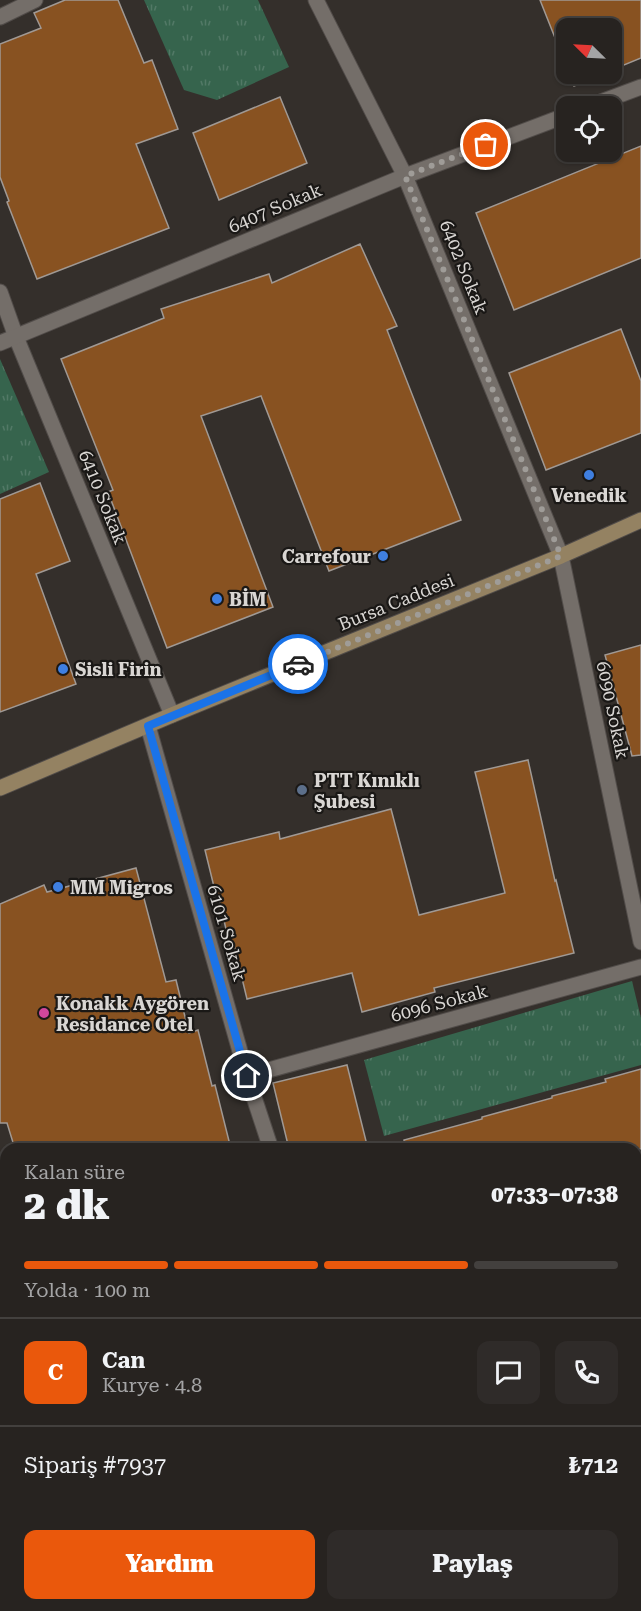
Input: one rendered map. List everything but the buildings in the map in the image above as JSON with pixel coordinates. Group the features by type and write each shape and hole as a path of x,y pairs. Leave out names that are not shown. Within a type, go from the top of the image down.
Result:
{"main road":[{"name":"Bursa Caddesi","path":"0,788 561,556 641,520"}],"street":[{"path":"0,17 35,0"},
{"name":"6402 Sokak","path":"316,0 405,176 561,556"},
{"path":"617,96 641,87"},
{"name":"6407 Sokak","path":"0,343 405,176 556,119"},
{"name":"6410 Sokak","path":"0,292 16,337 172,716"},
{"name":"6090 Sokak","path":"561,556 641,942"},
{"name":"6101 Sokak","path":"148,726 247,1076 269,1143"},
{"name":"6096 Sokak","path":"247,1076 641,967"}],"green space":[{"path":"144,0 258,0 289,67 217,100 184,90"},
{"path":"0,359 49,472 0,494"},
{"path":"632,981 641,1018 641,1065 384,1136 364,1060"}],"way so far":[{"path":"298,664 561,556 405,176 486,145"}],"place":[{"name":"Venedik","path":"589,475"},
{"name":"Carrefour","path":"383,556"},
{"name":"BİM","path":"217,599"},
{"name":"Sisli Firin","path":"63,669"},
{"name":"PTT Kınıklı Şubesi","path":"302,790"},
{"name":"MM Migros","path":"58,887"},
{"name":"Konakk Aygören Residance Otel","path":"44,1013"}],"route":[{"path":"247,1076 148,726 298,664"}]}
